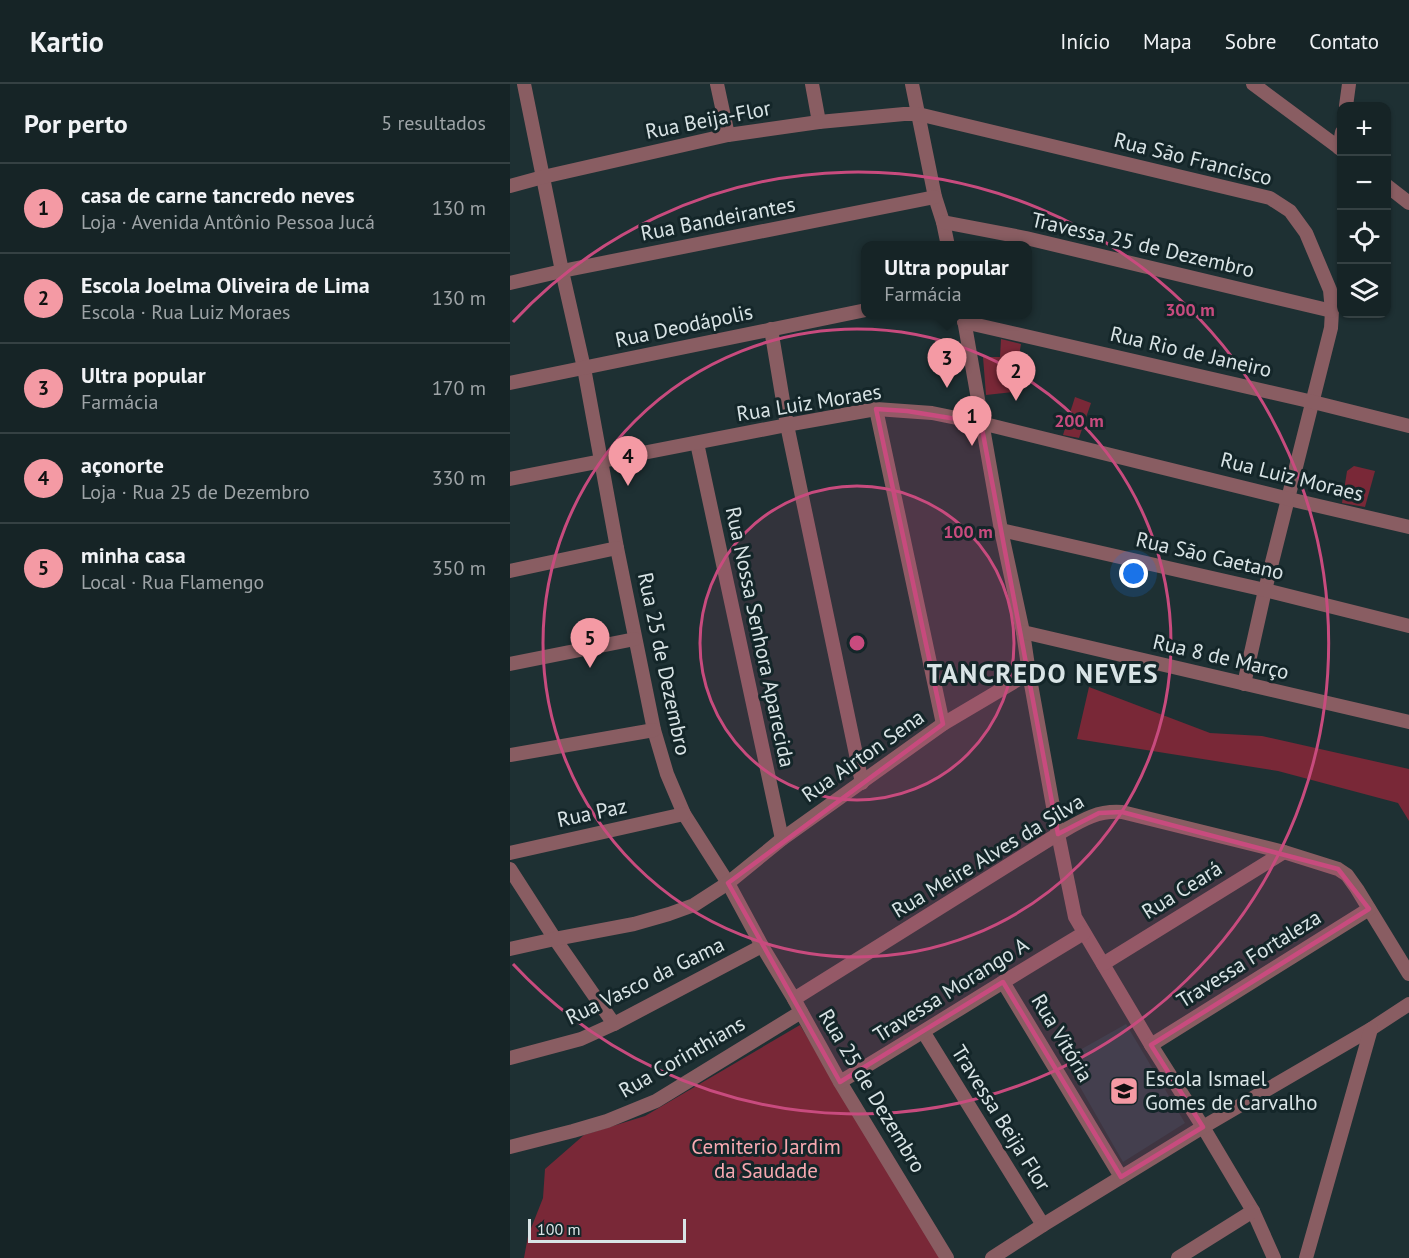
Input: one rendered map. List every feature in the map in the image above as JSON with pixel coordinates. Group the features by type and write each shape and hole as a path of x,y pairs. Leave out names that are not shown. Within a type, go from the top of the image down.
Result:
{"street":[{"name":"Rua 25 de Dezembro","path":"524,84 584,368 635,639 654,730 667,774 684,814 728,883 840,1082 947,1258"},
{"path":"717,84 728,135"},
{"path":"812,84 819,122"},
{"path":"912,84 935,197 947,241"},
{"path":"1253,84 1337,147"},
{"path":"1347,102 1349,84"},
{"name":"Rua Beija-Flor","path":"510,186 728,135 819,122 918,114"},
{"name":"Rua São Francisco","path":"918,114 1270,198 1290,211 1306,233 1330,290 1331,328 1264,590 1244,684"},
{"path":"1391,189 1409,203"},
{"name":"Rua Bandeirantes","path":"510,283 935,197"},
{"name":"Travessa 25 de Dezembro","path":"943,222 1026,238 1332,311"},
{"name":"Rua Deodápolis","path":"510,383 861,311"},
{"path":"963,319 1075,917 1253,1211 1274,1258"},
{"name":"Rua Rio de Janeiro","path":"967,319 1409,426"},
{"path":"771,329 787,425 862,783"},
{"path":"876,409 944,724"},
{"name":"Rua Luiz Moraes","path":"510,479 876,409 932,413 981,423 1409,527"},
{"name":"Rua Nossa Senhora Aparecida","path":"697,443 782,839"},
{"name":"Rua São Caetano","path":"1001,530 1264,590 1409,626"},
{"path":"510,571 617,548"},
{"name":"Rua 8 de Março","path":"1023,632 1409,722"},
{"path":"510,664 635,639"},
{"name":"Rua Airton Sena","path":"510,950 634,924 694,905 728,883 782,839 944,724 1029,673"},
{"path":"510,756 654,730"},
{"name":"Rua Meire Alves da Silva","path":"794,999 1058,834 1099,813 1111,811 1284,852 1338,869 1347,875 1358,889 1409,974"},
{"name":"Rua Paz","path":"510,852 684,814"},
{"name":"Rua Ceará","path":"1103,964 1284,852"},
{"path":"510,869 614,1024"},
{"name":"Travessa Fortaleza","path":"1151,1045 1369,909"},
{"name":"Travessa Morango A","path":"840,1082 924,1033 1084,933"},
{"name":"Rua Vasco da Gama","path":"510,1058 581,1039 762,946"},
{"name":"Rua Vitória","path":"1003,982 1121,1177"},
{"path":"992,1258 1203,1127 1371,1029 1409,1004"},
{"name":"Rua Corinthians","path":"510,1147 608,1121 656,1101 801,1012"},
{"path":"1306,1258 1371,1029"},
{"name":"Travessa Beija Flor","path":"924,1033 1043,1225"},
{"path":"1178,1258 1253,1211"}],"highlighted area":[{"path":"876,409 907,411 981,423 1058,834 1099,813 1122,812 1338,869 1369,909 1151,1045 1203,1127 1121,1177 1003,982 840,1082 728,883 943,724"}],"shaded area":[{"name":"Escola Ismael Gomes de Carvalho","path":"1126,1024 1185,1123 1123,1162 1064,1059"}],"green space":[{"path":"1001,339 1021,344 1013,392 986,395 983,357 1000,357"},
{"path":"1075,397 1091,403 1079,438 1063,435"},
{"path":"1354,466 1375,471 1365,507 1342,503 1347,471"},
{"path":"1089,687 1210,733 1262,736 1409,769 1409,821 1398,803 1278,771 1077,739"},
{"name":"Cemiterio Jardim da Saudade","path":"800,1025 940,1258 524,1258 528,1236 543,1198 545,1169 584,1135 645,1116"}],"place":[{"name":"Ultra popular","path":"947,388"},
{"name":"Escola Joelma Oliveira de Lima","path":"1016,401"},
{"name":"casa de carne tancredo neves","path":"972,446"},
{"name":"açonorte","path":"628,486"},
{"name":"minha casa","path":"590,668"},
{"name":"Escola Ismael Gomes de Carvalho","path":"1124,1091"}],"district":[{"name":"TANCREDO NEVES","path":"1043,674"}]}
